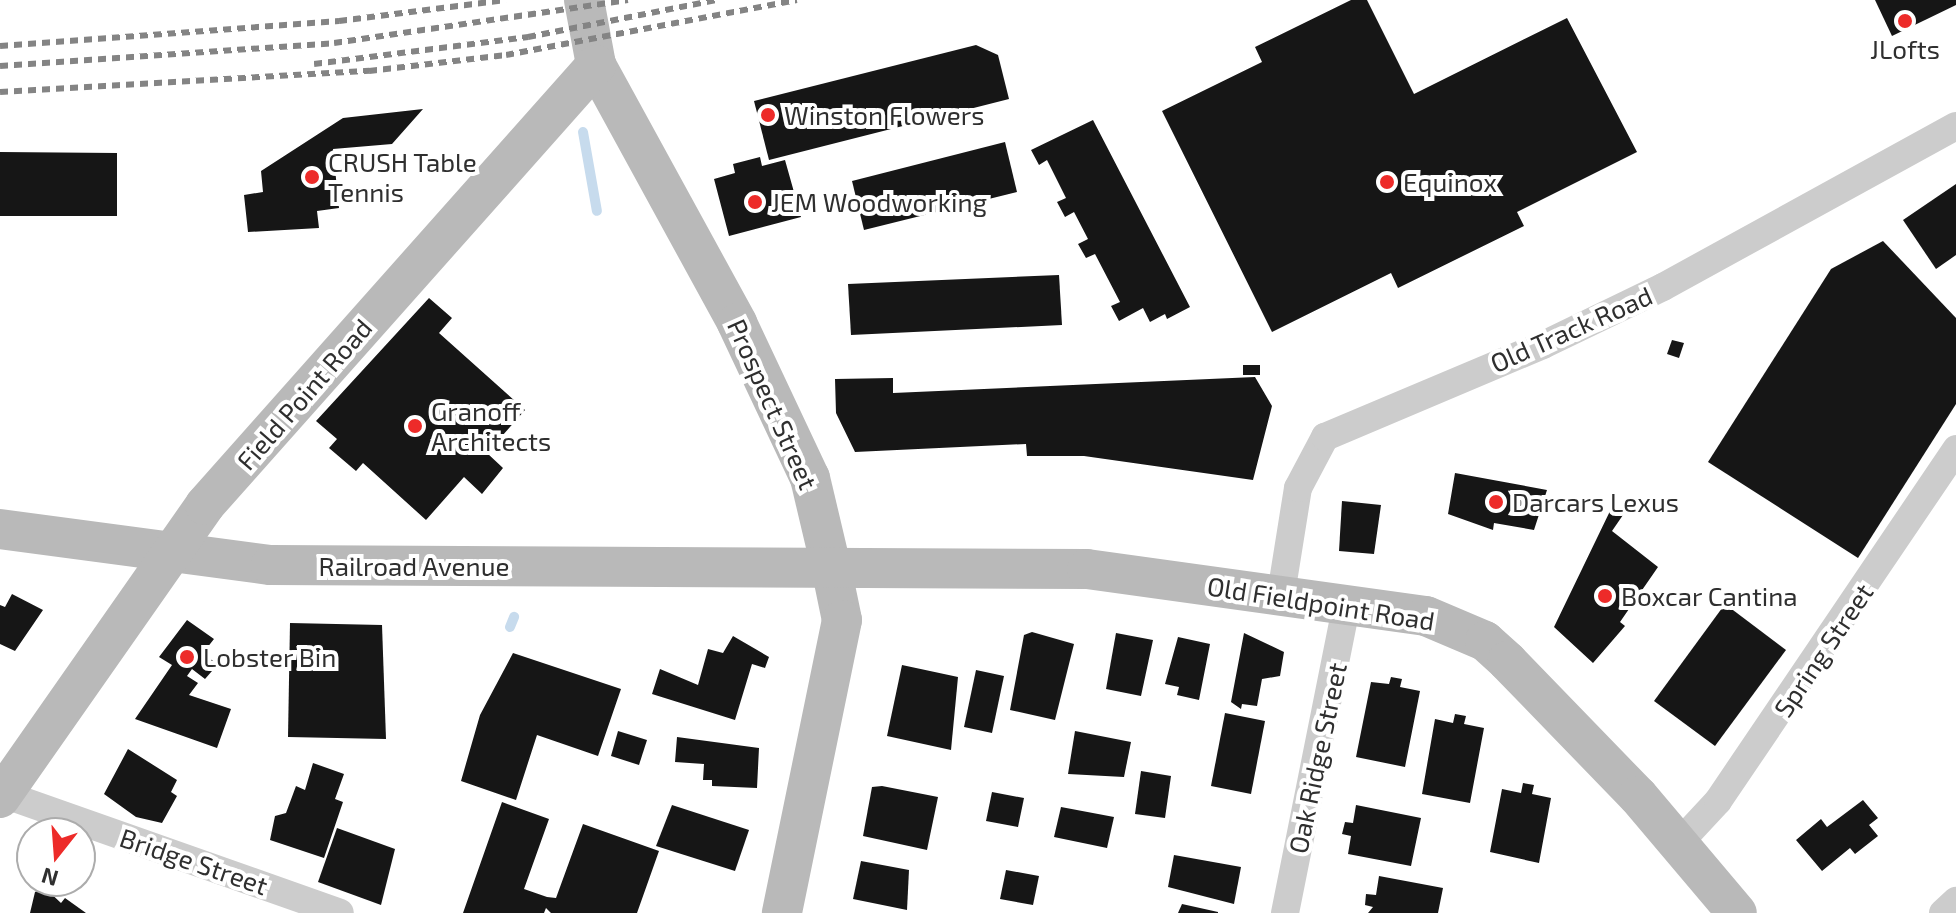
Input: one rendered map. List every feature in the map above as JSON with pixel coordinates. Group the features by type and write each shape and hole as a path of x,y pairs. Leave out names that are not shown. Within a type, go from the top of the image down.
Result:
{"main road":[{"path":"584,0 596,65"},
{"name":"Field Point Road","path":"2,796 205,505 596,65"},
{"name":"Prospect Street","path":"596,65 776,404 810,478 831,567 842,620 782,913"},
{"name":"Railroad Avenue","path":"0,529 271,565 427,568 831,567"},
{"name":"Old Fieldpoint Road","path":"831,567 1087,569 1426,616 1485,641 1679,843 1737,913"}],"street":[{"name":"Old Track Road","path":"1281,594 1298,488 1325,437 1650,293 1774,232 1956,126"},
{"name":"Spring Street","path":"1679,843 1744,766 1956,449"},
{"name":"Oak Ridge Street","path":"1285,913 1347,603"},
{"name":"Bridge Street","path":"2,796 340,913"},
{"path":"1943,913 1956,901"}],"building":[{"name":"Equinox","path":"1351,0 1367,0 1414,94 1567,18 1637,152 1517,212 1524,226 1398,288 1391,273 1272,332 1162,111 1262,62 1255,47"},
{"name":"JLofts","path":"1875,0 1956,0 1956,5 1892,36"},
{"path":"976,45 998,55 1009,99 769,160 754,101"},
{"path":"423,109 392,144 333,149 339,208 317,211 319,228 248,232 244,195 263,192 261,171 343,118"},
{"path":"1093,120 1190,307 1167,319 1165,314 1150,322 1143,308 1119,321 1111,306 1120,302 1095,254 1086,258 1078,244 1088,239 1074,212 1065,217 1057,202 1066,198 1047,160 1039,165 1031,150"},
{"path":"1005,142 1017,192 864,230 852,181"},
{"path":"0,152 117,153 117,216 0,216"},
{"path":"760,157 762,166 785,160 801,217 729,236 714,179 735,173 733,164"},
{"path":"1956,184 1956,255 1936,269 1903,220"},
{"path":"1883,241 1956,318 1956,404 1858,558 1708,462 1831,269"},
{"path":"1059,275 1062,325 851,335 848,284"},
{"path":"429,298 452,318 439,333 525,410 487,453 503,468 482,494 464,477 426,520 363,463 356,471 329,448 337,439 316,421"},
{"path":"1672,340 1684,343 1679,358 1667,354"},
{"path":"1243,365 1260,365 1260,375 1243,375"},
{"path":"1255,377 1272,406 1253,480 1084,456 1027,456 1026,444 855,452 836,413 835,379 893,378 893,393"},
{"name":"Darcars Lexus","path":"1455,473 1547,490 1534,530 1494,523 1493,530 1448,514"},
{"path":"1342,501 1381,505 1374,554 1339,551"},
{"name":"Boxcar Cantina","path":"1611,509 1623,515 1612,531 1658,567 1620,622 1625,626 1593,663 1554,627"},
{"path":"12,594 43,610 15,651 0,644 0,605 5,607"},
{"path":"1725,604 1786,650 1715,746 1654,701"},
{"path":"187,620 214,639 203,653 213,661 212,671 205,679 192,669 187,676 198,683 189,695 231,709 217,748 135,719 172,665 159,657"},
{"path":"290,623 382,625 386,739 288,737"},
{"path":"1032,632 1074,644 1055,720 1010,710 1024,635"},
{"path":"1116,633 1153,640 1141,696 1106,689"},
{"path":"1244,633 1284,652 1280,676 1262,679 1257,706 1242,704 1241,709 1231,702"},
{"path":"733,636 769,657 765,668 752,664 735,720 652,694 660,669 698,685 708,649 723,653"},
{"path":"1178,637 1210,644 1199,700 1177,695 1179,687 1165,684"},
{"path":"513,653 621,689 598,756 537,735 516,800 461,781 480,715"},
{"path":"902,665 958,677 951,750 887,736"},
{"path":"976,670 1004,676 992,733 964,727"},
{"path":"1391,677 1402,679 1400,687 1420,691 1405,767 1356,757 1371,682 1389,684"},
{"path":"1225,713 1265,721 1251,794 1211,786"},
{"path":"1455,714 1466,716 1464,724 1484,728 1470,803 1422,794 1435,719 1453,723"},
{"path":"618,731 647,740 639,765 611,756"},
{"path":"1075,731 1131,742 1124,777 1068,774"},
{"path":"677,737 759,748 757,788 712,786 712,780 703,780 704,764 675,762"},
{"path":"128,749 177,780 171,792 177,796 162,823 136,817 104,794"},
{"path":"313,763 344,774 335,799 343,802 324,858 270,840 275,816 286,813 296,786 305,790"},
{"path":"1141,771 1171,776 1165,818 1135,814"},
{"path":"1523,783 1534,785 1532,794 1551,798 1539,863 1490,852 1502,789 1521,793"},
{"path":"882,786 938,797 927,850 863,836 872,787"},
{"path":"992,792 1024,798 1018,827 986,821"},
{"path":"1863,800 1878,818 1869,825 1878,836 1855,854 1850,848 1822,871 1796,840 1821,819 1827,827"},
{"path":"502,802 549,819 524,889 547,897 556,898 583,824 659,851 637,913 551,913 546,908 544,913 463,913"},
{"path":"672,805 749,830 735,871 656,846"},
{"path":"1356,805 1421,818 1411,866 1348,854 1351,836 1342,834 1345,822 1353,823"},
{"path":"1061,807 1114,817 1107,848 1054,837"},
{"path":"337,828 395,849 381,905 318,882"},
{"path":"1174,855 1241,867 1234,904 1168,887"},
{"path":"861,861 909,870 907,910 853,899"},
{"path":"1006,870 1039,876 1033,905 1000,899"},
{"path":"1379,876 1443,888 1438,913 1368,913 1373,907 1365,905 1366,894 1376,895"},
{"path":"34,897 55,897 61,903 65,898 86,913 30,913"},
{"path":"1182,904 1218,912 1218,913 1178,913"}],"waterway":[{"path":"583,132 597,211"},
{"path":"510,627 514,617"}],"railway":[{"path":"0,46 339,21 506,0"},
{"path":"0,66 334,43 628,0"},
{"path":"314,64 528,37 717,0"},
{"path":"0,92 369,71 506,55 797,0"}],"place":[{"name":"JLofts","path":"1905,21"},
{"name":"Winston Flowers","path":"768,115"},
{"name":"CRUSH Table Tennis","path":"312,177"},
{"name":"Equinox","path":"1387,182"},
{"name":"JEM Woodworking","path":"755,202"},
{"name":"Granoff Architects","path":"415,426"},
{"name":"Darcars Lexus","path":"1496,502"},
{"name":"Boxcar Cantina","path":"1605,596"},
{"name":"Lobster Bin","path":"187,657"}]}
